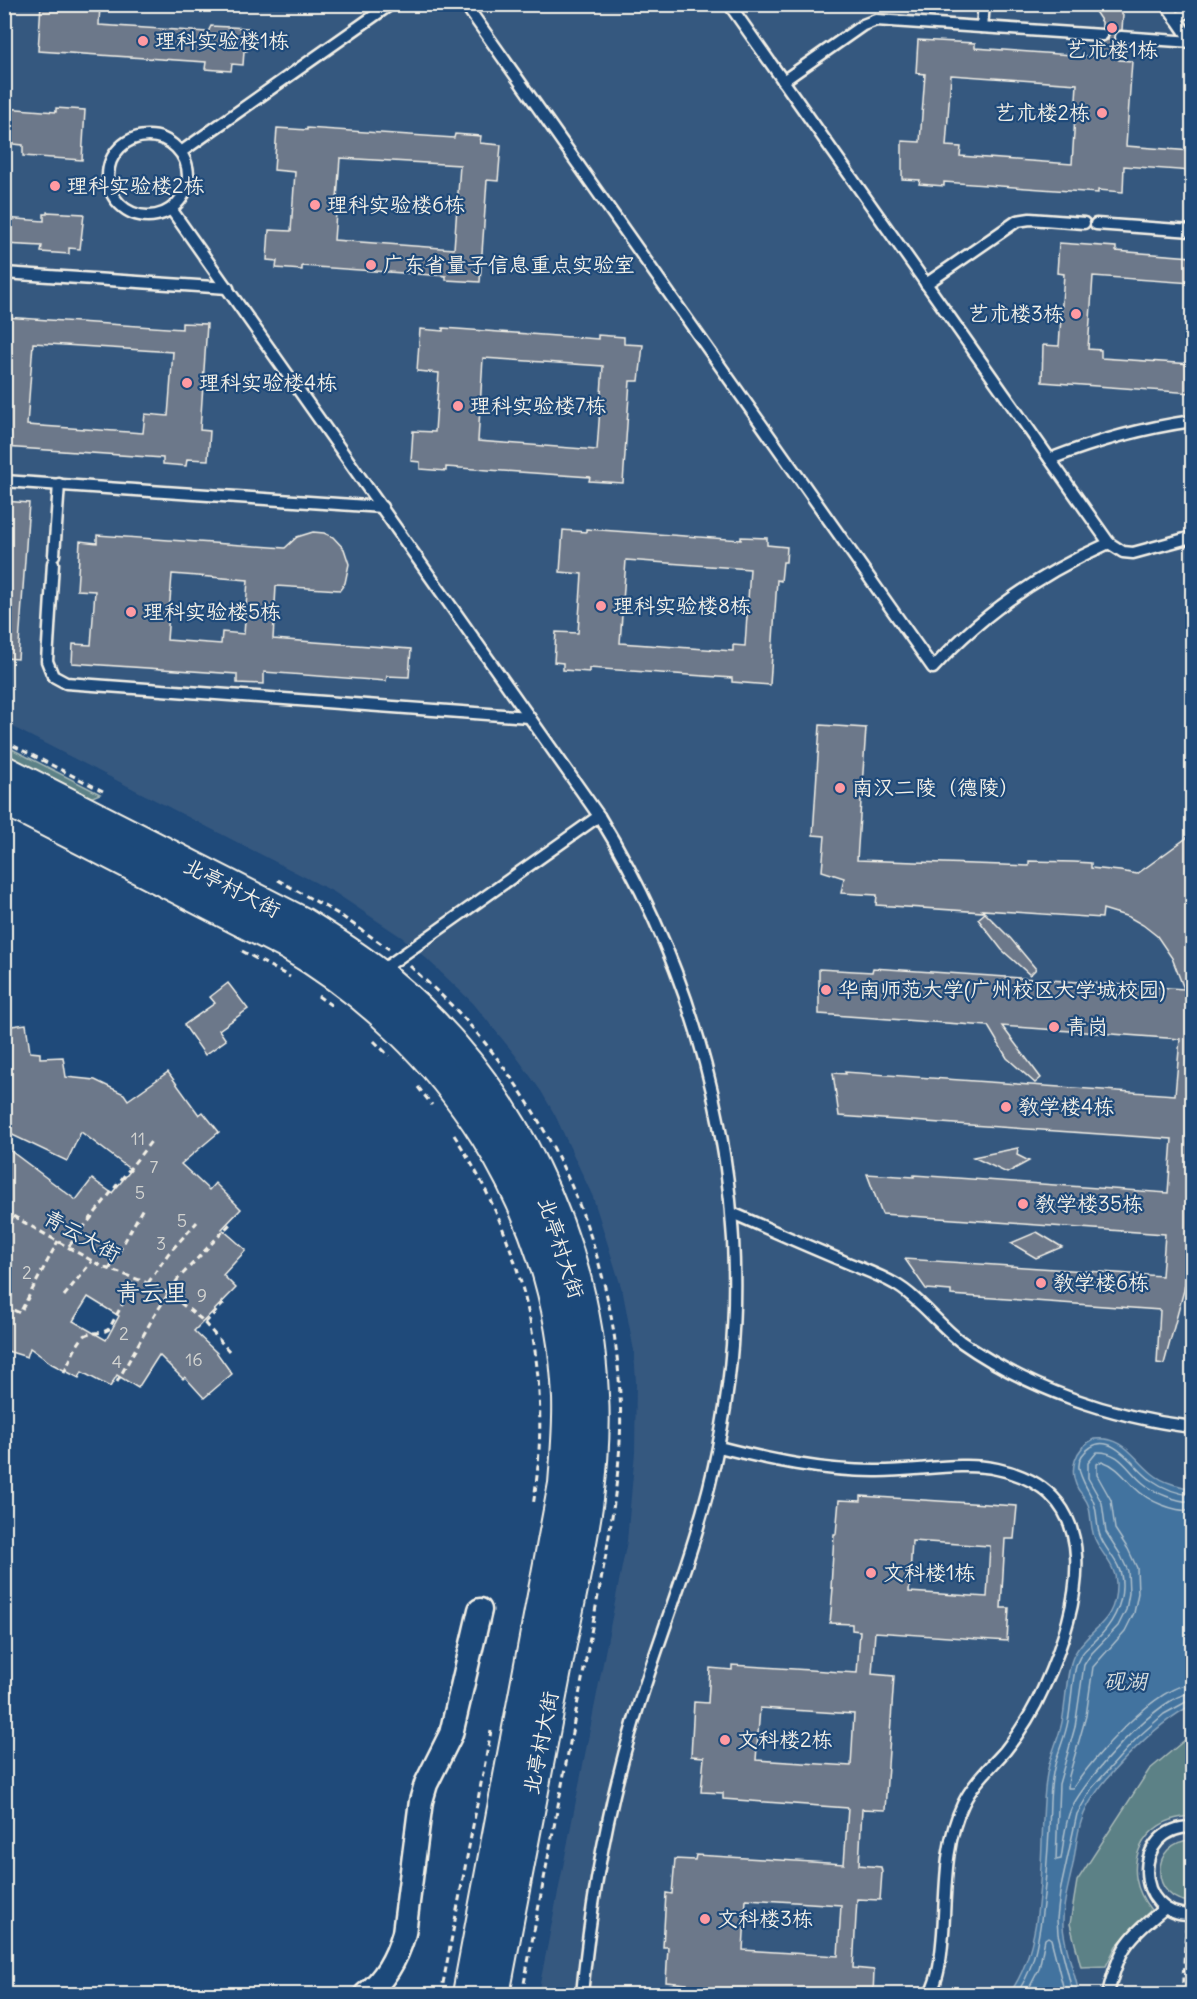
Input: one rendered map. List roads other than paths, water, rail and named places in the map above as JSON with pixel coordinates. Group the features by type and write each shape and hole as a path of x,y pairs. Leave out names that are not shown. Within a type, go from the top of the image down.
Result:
{"main road":[{"name":"北亭村大街","path":"4,772 301,923 376,974 448,1042 489,1095 520,1143 541,1185 565,1247 579,1297 593,1398 589,1487 493,1995"},
{"name":"北亭村大街","path":"4,798 289,944 313,958 375,1003 430,1058 470,1108 504,1164 537,1237 555,1302 567,1370 569,1398 566,1484 469,1995"}],"street":[{"path":"366,1995 378,1985 399,1949 404,1933 421,1801 426,1784 451,1734 480,1610"}],"lane":[{"path":"181,152 391,4"},
{"path":"465,4 933,668 988,615 1019,591 1061,566 1109,543"},
{"path":"729,4 1109,543 1123,552 1133,553 1192,537"},
{"path":"982,27 984,4"},
{"path":"1121,37 1192,42 1166,4"},
{"path":"1176,19 1192,8"},
{"path":"783,81 872,21 1102,35"},
{"path":"141,136 163,138 181,152 188,172 188,183 179,202 171,209 162,214 139,216 129,212 113,196 108,186 109,164 114,154 130,139 141,136"},
{"path":"171,209 599,816 630,868 667,946 686,998 713,1091 732,1214 734,1326 728,1389 719,1447 697,1533 657,1647 616,1782 594,1890 582,1995"},
{"path":"926,284 1017,221 1030,219 1083,223"},
{"path":"1096,224 1192,231"},
{"path":"4,273 228,288"},
{"path":"1050,459 1131,432 1192,421"},
{"path":"4,481 382,507"},
{"path":"59,484 47,662 53,676 66,683 529,717"},
{"path":"376,974 599,816"},
{"path":"732,1214 894,1283 955,1336 1019,1377 1107,1410 1140,1419 1192,1427"},
{"path":"719,1447 796,1464 849,1470 900,1471 966,1467 996,1469 1025,1479 1049,1493 1059,1503 1072,1527 1077,1556 1076,1575 1066,1628 1056,1657 1032,1713 1005,1750 971,1790 956,1821 948,1863 938,1973 930,1995"},
{"path":"1190,1915 1165,1908 1150,1889 1146,1874 1148,1858 1155,1845 1166,1834 1181,1827 1192,1827"},
{"path":"1108,1995 1119,1957 1126,1944 1165,1908"}],"water":[{"name":"砚湖","path":"1094,1439 1114,1441 1128,1449 1157,1477 1192,1489 1192,1705 1162,1725 1129,1755 1099,1788 1082,1819 1063,1920 1066,1944 1079,1994 1009,1994 1020,1976 1034,1933 1040,1886 1046,1782 1049,1763 1062,1722 1071,1661 1080,1646 1107,1617 1115,1597 1114,1572 1095,1539 1088,1505 1075,1482 1075,1460 1082,1448"}],"place":[{"name":"艺术楼1栋","path":"1112,28"},
{"name":"理科实验楼1栋","path":"143,41"},
{"name":"艺术楼2栋","path":"1102,113"},
{"name":"理科实验楼2栋","path":"55,186"},
{"name":"理科实验楼6栋","path":"315,205"},
{"name":"广东省量子信息重点实验室","path":"371,265"},
{"name":"艺术楼3栋","path":"1076,314"},
{"name":"理科实验楼4栋","path":"187,383"},
{"name":"理科实验楼7栋","path":"458,406"},
{"name":"理科实验楼8栋","path":"601,606"},
{"name":"理科实验楼5栋","path":"131,612"},
{"name":"南汉二陵（德陵）","path":"840,788"},
{"name":"华南师范大学(广州校区大学城校园)","path":"826,990"},
{"name":"青岗","path":"1054,1027"},
{"name":"教学楼4栋","path":"1006,1107"},
{"name":"教学楼35栋","path":"1023,1204"},
{"name":"教学楼6栋","path":"1041,1283"},
{"name":"文科楼1栋","path":"871,1573"},
{"name":"文科楼2栋","path":"725,1740"},
{"name":"文科楼3栋","path":"705,1919"}],"district":[{"name":"青云里","path":"152,1293"}]}
